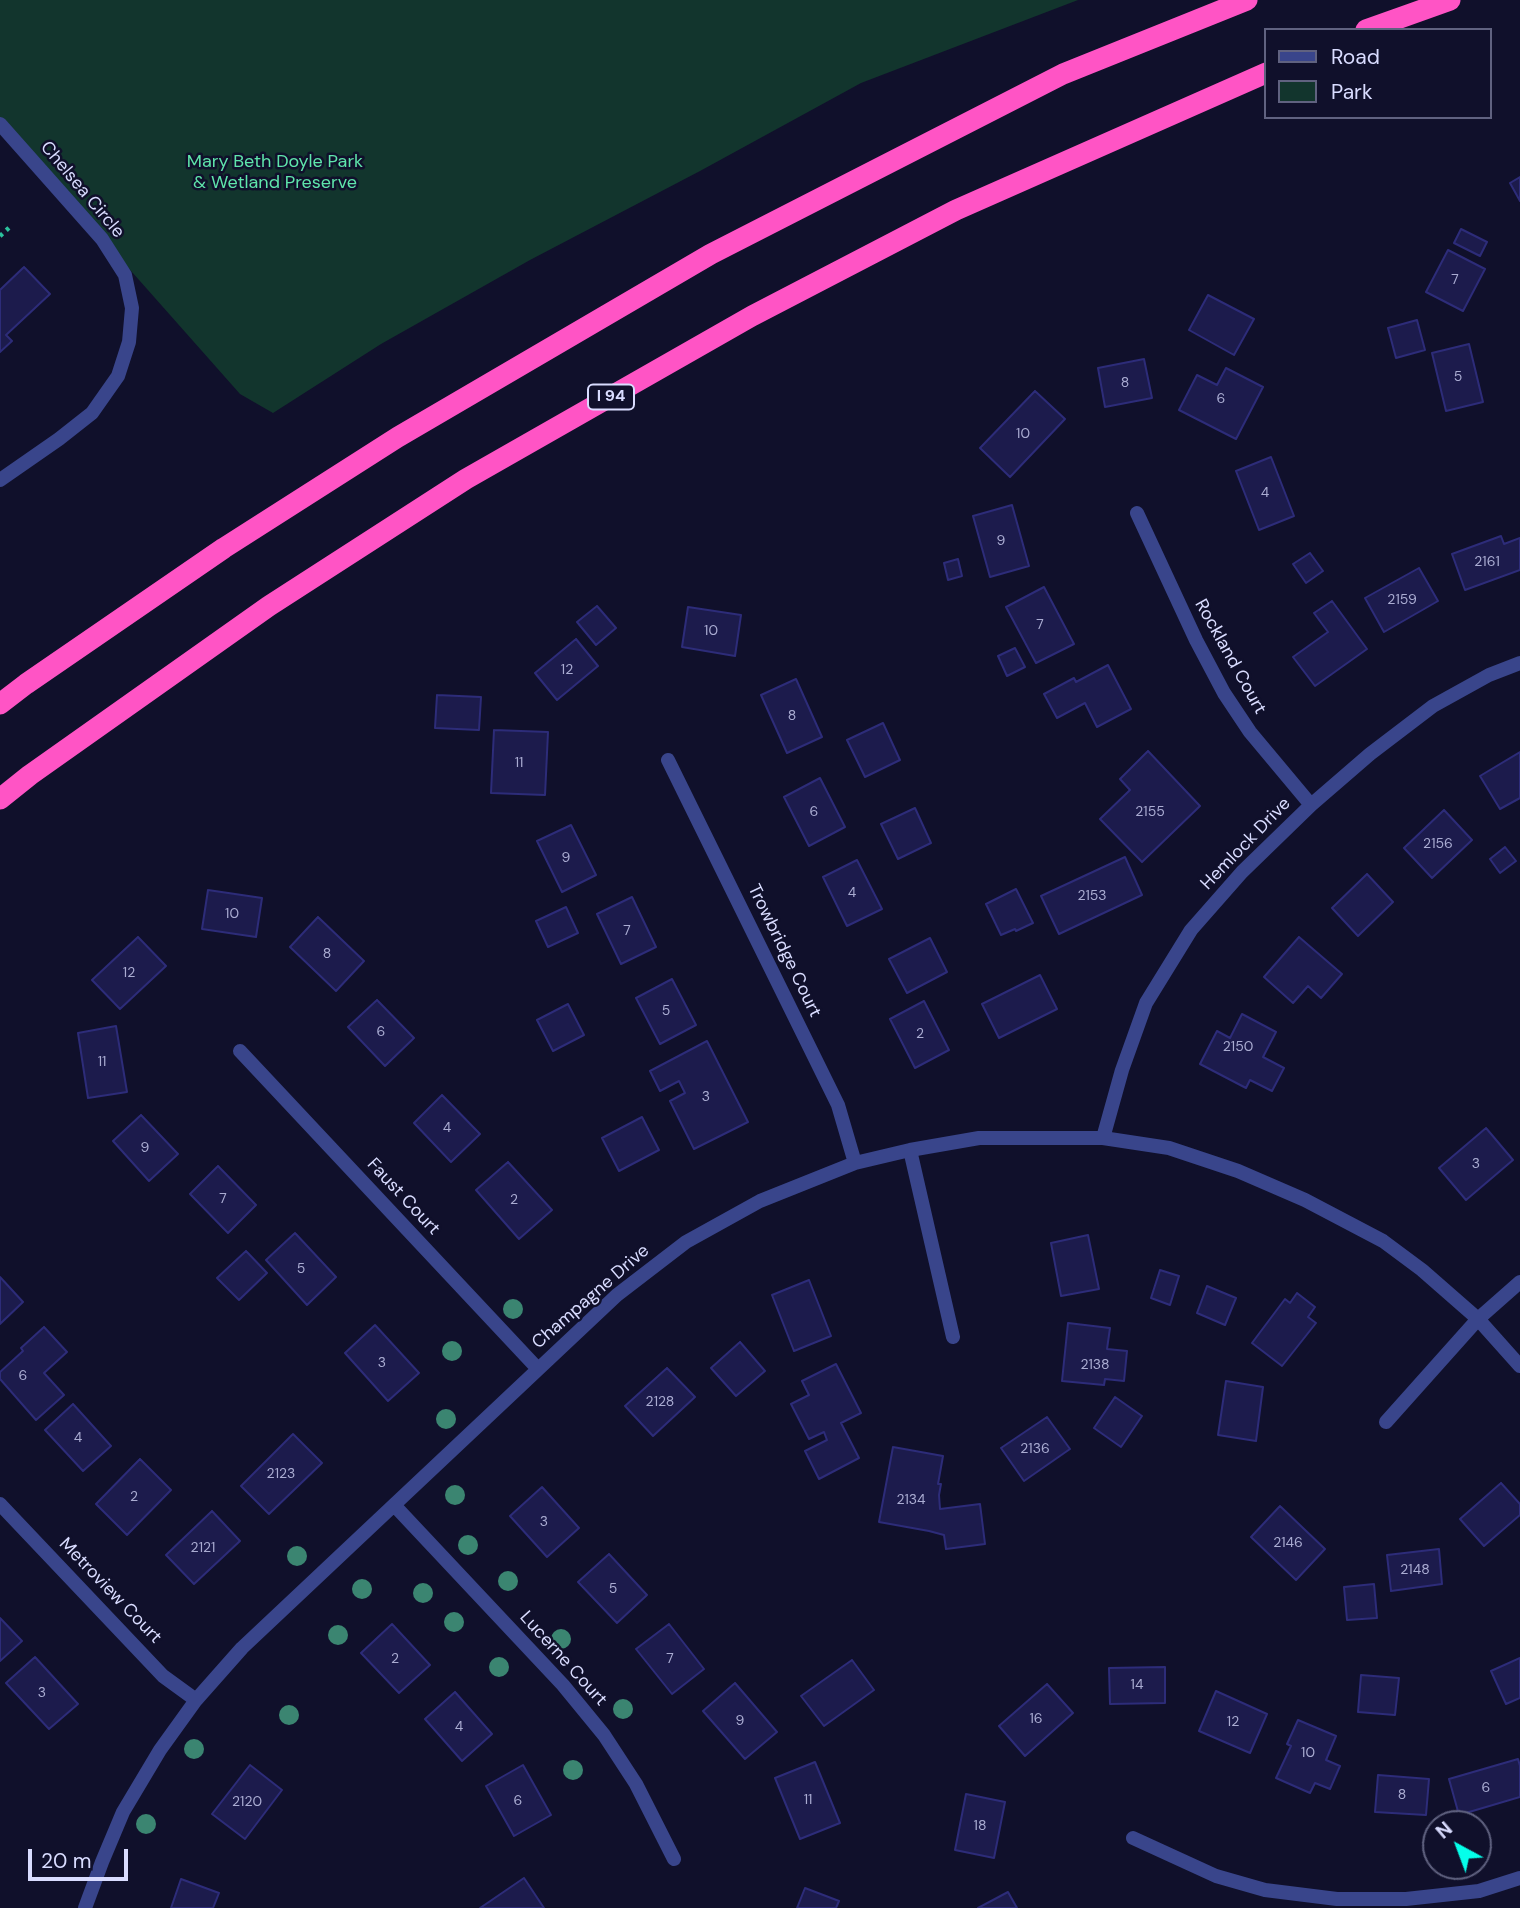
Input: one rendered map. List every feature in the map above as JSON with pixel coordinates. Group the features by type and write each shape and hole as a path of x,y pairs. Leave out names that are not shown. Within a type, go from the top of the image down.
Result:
{"highway":[{"path":"0,704 224,548 398,437 711,254 1063,74 1247,0"},
{"path":"1372,28 1450,0"},
{"name":"I 94","path":"0,799 269,606 466,480 752,316 956,209 1264,74"}],"street":[{"name":"Chelsea Circle","path":"0,124 102,239 125,275 132,308 129,342 118,376 92,413 0,480"},
{"name":"Rockland Court","path":"1137,513 1196,640 1224,693 1250,732 1311,805"},
{"name":"Hemlock Drive","path":"1103,1138 1122,1070 1146,1003 1191,930 1242,872 1311,805 1370,754 1433,706 1489,675 1520,663"},
{"name":"Trowbridge Court","path":"668,760 838,1105 855,1163"},
{"name":"Faust Court","path":"240,1051 538,1369"},
{"name":"Champagne Drive","path":"85,1908 123,1812 160,1750 196,1700 242,1648 617,1295 686,1242 760,1200 855,1163 979,1138 1103,1138 1169,1148 1238,1171 1305,1200 1383,1241 1423,1270 1478,1319 1520,1366"},
{"path":"910,1150 953,1337"},
{"path":"1385,1422 1478,1319 1520,1282"},
{"name":"Metroview Court","path":"0,1504 163,1676 196,1700"},
{"name":"Lucerne Court","path":"394,1505 563,1685 604,1735 636,1784 674,1859"},
{"path":"1133,1838 1216,1876 1265,1890 1337,1899 1406,1899 1479,1891 1520,1878"}],"path":[{"path":"0,236 11,226"}],"green space":[{"name":"Mary Beth Doyle Park & Wetland Preserve","path":"0,0 1078,0 861,83 530,260 381,344 273,413 240,394 0,123"}],"building":[{"path":"1520,177 1520,201 1510,183"},
{"path":"1461,229 1487,242 1480,256 1454,243"},
{"path":"1448,250 1485,269 1463,311 1426,292"},
{"path":"24,267 50,294 6,335 12,341 0,352 0,290"},
{"path":"1208,295 1254,319 1234,355 1189,330"},
{"path":"1417,320 1425,350 1396,358 1388,328"},
{"path":"1469,344 1483,402 1446,411 1432,353"},
{"path":"1144,359 1152,398 1105,407 1098,368"},
{"path":"1226,368 1263,387 1236,439 1179,410 1197,375 1217,385"},
{"path":"1035,391 1065,419 1010,477 980,448"},
{"path":"1271,457 1294,516 1259,530 1236,471"},
{"path":"1012,505 1029,566 990,577 973,516"},
{"path":"1501,536 1504,544 1520,538 1520,570 1465,590 1452,554"},
{"path":"1310,553 1323,571 1306,583 1293,564"},
{"path":"958,559 962,576 948,580 944,563"},
{"path":"1419,568 1438,601 1384,632 1365,598"},
{"path":"1044,587 1074,644 1036,663 1006,607"},
{"path":"1332,601 1367,649 1315,686 1293,657 1328,632 1314,613"},
{"path":"597,606 616,628 596,645 577,622"},
{"path":"688,607 741,615 735,656 682,647"},
{"path":"576,639 598,666 557,700 535,673"},
{"path":"1015,648 1025,667 1007,676 998,656"},
{"path":"1108,665 1131,709 1097,727 1085,703 1057,718 1044,694 1074,678 1076,682"},
{"path":"796,679 822,737 787,753 761,695"},
{"path":"437,695 481,697 479,730 435,728"},
{"path":"883,723 900,760 865,777 847,740"},
{"path":"494,730 548,732 545,795 491,793"},
{"path":"1148,751 1200,806 1142,862 1100,819 1130,790 1120,779"},
{"path":"1520,752 1520,798 1500,809 1480,776"},
{"path":"820,778 845,827 809,846 784,797"},
{"path":"915,808 931,843 898,859 881,824"},
{"path":"1444,810 1472,840 1432,878 1404,848"},
{"path":"571,825 596,875 562,892 537,841"},
{"path":"1505,847 1516,861 1500,873 1490,859"},
{"path":"1125,857 1142,895 1059,934 1041,896"},
{"path":"857,860 882,909 847,926 823,877"},
{"path":"1367,874 1393,902 1358,936 1332,908"},
{"path":"1016,889 1033,923 1001,935 986,904"},
{"path":"208,890 262,898 256,937 202,929"},
{"path":"632,897 656,947 621,964 597,914"},
{"path":"566,907 578,933 548,947 536,921"},
{"path":"318,917 364,961 336,991 290,947"},
{"path":"138,937 166,966 120,1009 92,980"},
{"path":"1299,937 1342,974 1321,998 1308,986 1293,1003 1264,977"},
{"path":"930,938 947,972 907,993 889,959"},
{"path":"1040,975 1057,1009 999,1038 982,1004"},
{"path":"672,979 696,1025 660,1044 636,998"},
{"path":"377,1000 414,1038 385,1066 348,1027"},
{"path":"924,1001 949,1050 915,1068 890,1019"},
{"path":"568,1004 584,1035 553,1051 537,1020"},
{"path":"1242,1014 1276,1032 1263,1057 1284,1068 1272,1091 1250,1080 1246,1088 1200,1064 1217,1031 1230,1038"},
{"path":"116,1026 127,1092 88,1098 78,1033"},
{"path":"707,1041 748,1122 694,1149 670,1101 685,1093 679,1081 660,1091 650,1071"},
{"path":"442,1095 480,1134 451,1162 414,1123"},
{"path":"141,1115 178,1154 149,1181 113,1141"},
{"path":"642,1117 659,1150 619,1171 602,1138"},
{"path":"1486,1128 1513,1160 1466,1200 1439,1168"},
{"path":"508,1162 552,1210 519,1239 476,1190"},
{"path":"218,1166 256,1205 228,1233 190,1194"},
{"path":"295,1233 336,1277 307,1305 266,1260"},
{"path":"1088,1235 1099,1289 1061,1296 1051,1243"},
{"path":"246,1251 267,1273 239,1300 217,1278"},
{"path":"1160,1270 1179,1276 1170,1305 1151,1298"},
{"path":"0,1277 23,1302 0,1324"},
{"path":"809,1280 831,1336 794,1351 772,1295"},
{"path":"1207,1286 1236,1298 1225,1325 1197,1313"},
{"path":"1297,1293 1315,1307 1308,1317 1316,1323 1282,1366 1252,1343 1285,1299 1290,1303"},
{"path":"1068,1323 1110,1328 1107,1349 1127,1351 1124,1381 1105,1379 1104,1385 1062,1381"},
{"path":"375,1325 419,1373 388,1401 345,1353"},
{"path":"44,1327 67,1352 44,1373 64,1395 36,1420 0,1379 0,1372"},
{"path":"740,1342 765,1371 736,1396 711,1368"},
{"path":"836,1364 861,1413 841,1423 859,1458 819,1479 805,1451 827,1440 824,1432 809,1439 791,1404 809,1395 802,1381"},
{"path":"667,1368 695,1397 653,1436 625,1406"},
{"path":"1226,1381 1263,1387 1256,1441 1218,1435"},
{"path":"1115,1397 1142,1416 1121,1447 1094,1428"},
{"path":"73,1404 111,1446 83,1471 45,1430"},
{"path":"1047,1417 1070,1449 1024,1481 1001,1448"},
{"path":"293,1434 322,1463 269,1514 241,1486"},
{"path":"893,1447 943,1456 938,1484 941,1484 940,1509 980,1504 985,1544 946,1549 944,1535 879,1522"},
{"path":"140,1459 171,1490 127,1535 96,1504"},
{"path":"1501,1483 1520,1504 1520,1515 1484,1546 1460,1519"},
{"path":"542,1487 579,1528 547,1557 510,1516"},
{"path":"1280,1506 1325,1549 1296,1580 1251,1537"},
{"path":"212,1511 240,1541 194,1584 166,1555"},
{"path":"1439,1549 1442,1584 1391,1591 1387,1555"},
{"path":"609,1554 647,1595 617,1623 578,1582"},
{"path":"1374,1584 1377,1618 1347,1620 1344,1587"},
{"path":"0,1618 22,1641 0,1661"},
{"path":"392,1624 430,1665 399,1693 361,1653"},
{"path":"669,1624 704,1669 672,1694 636,1649"},
{"path":"35,1657 78,1704 49,1729 6,1683"},
{"path":"1520,1658 1520,1698 1506,1704 1491,1671"},
{"path":"852,1660 874,1690 824,1726 801,1696"},
{"path":"1165,1667 1165,1703 1110,1704 1109,1668"},
{"path":"1361,1675 1399,1678 1395,1715 1358,1712"},
{"path":"735,1683 777,1732 745,1759 703,1711"},
{"path":"1047,1684 1073,1713 1025,1756 999,1726"},
{"path":"1216,1691 1267,1714 1250,1753 1199,1731"},
{"path":"455,1692 492,1734 462,1761 425,1719"},
{"path":"1298,1720 1336,1736 1326,1760 1340,1766 1330,1789 1315,1783 1310,1793 1276,1778 1291,1746 1287,1744"},
{"path":"1518,1759 1520,1797 1476,1810 1458,1810 1449,1779"},
{"path":"815,1762 840,1823 800,1839 775,1778"},
{"path":"250,1765 282,1790 245,1839 212,1814"},
{"path":"523,1765 551,1815 514,1836 486,1786"},
{"path":"1378,1775 1429,1779 1426,1810 1422,1810 1422,1815 1375,1812"},
{"path":"966,1794 1005,1802 994,1858 955,1850"},
{"path":"524,1878 544,1908 480,1908"},
{"path":"181,1879 219,1893 213,1908 171,1908"},
{"path":"805,1888 839,1901 836,1908 797,1908"},
{"path":"1008,1892 1017,1908 978,1908"}]}
